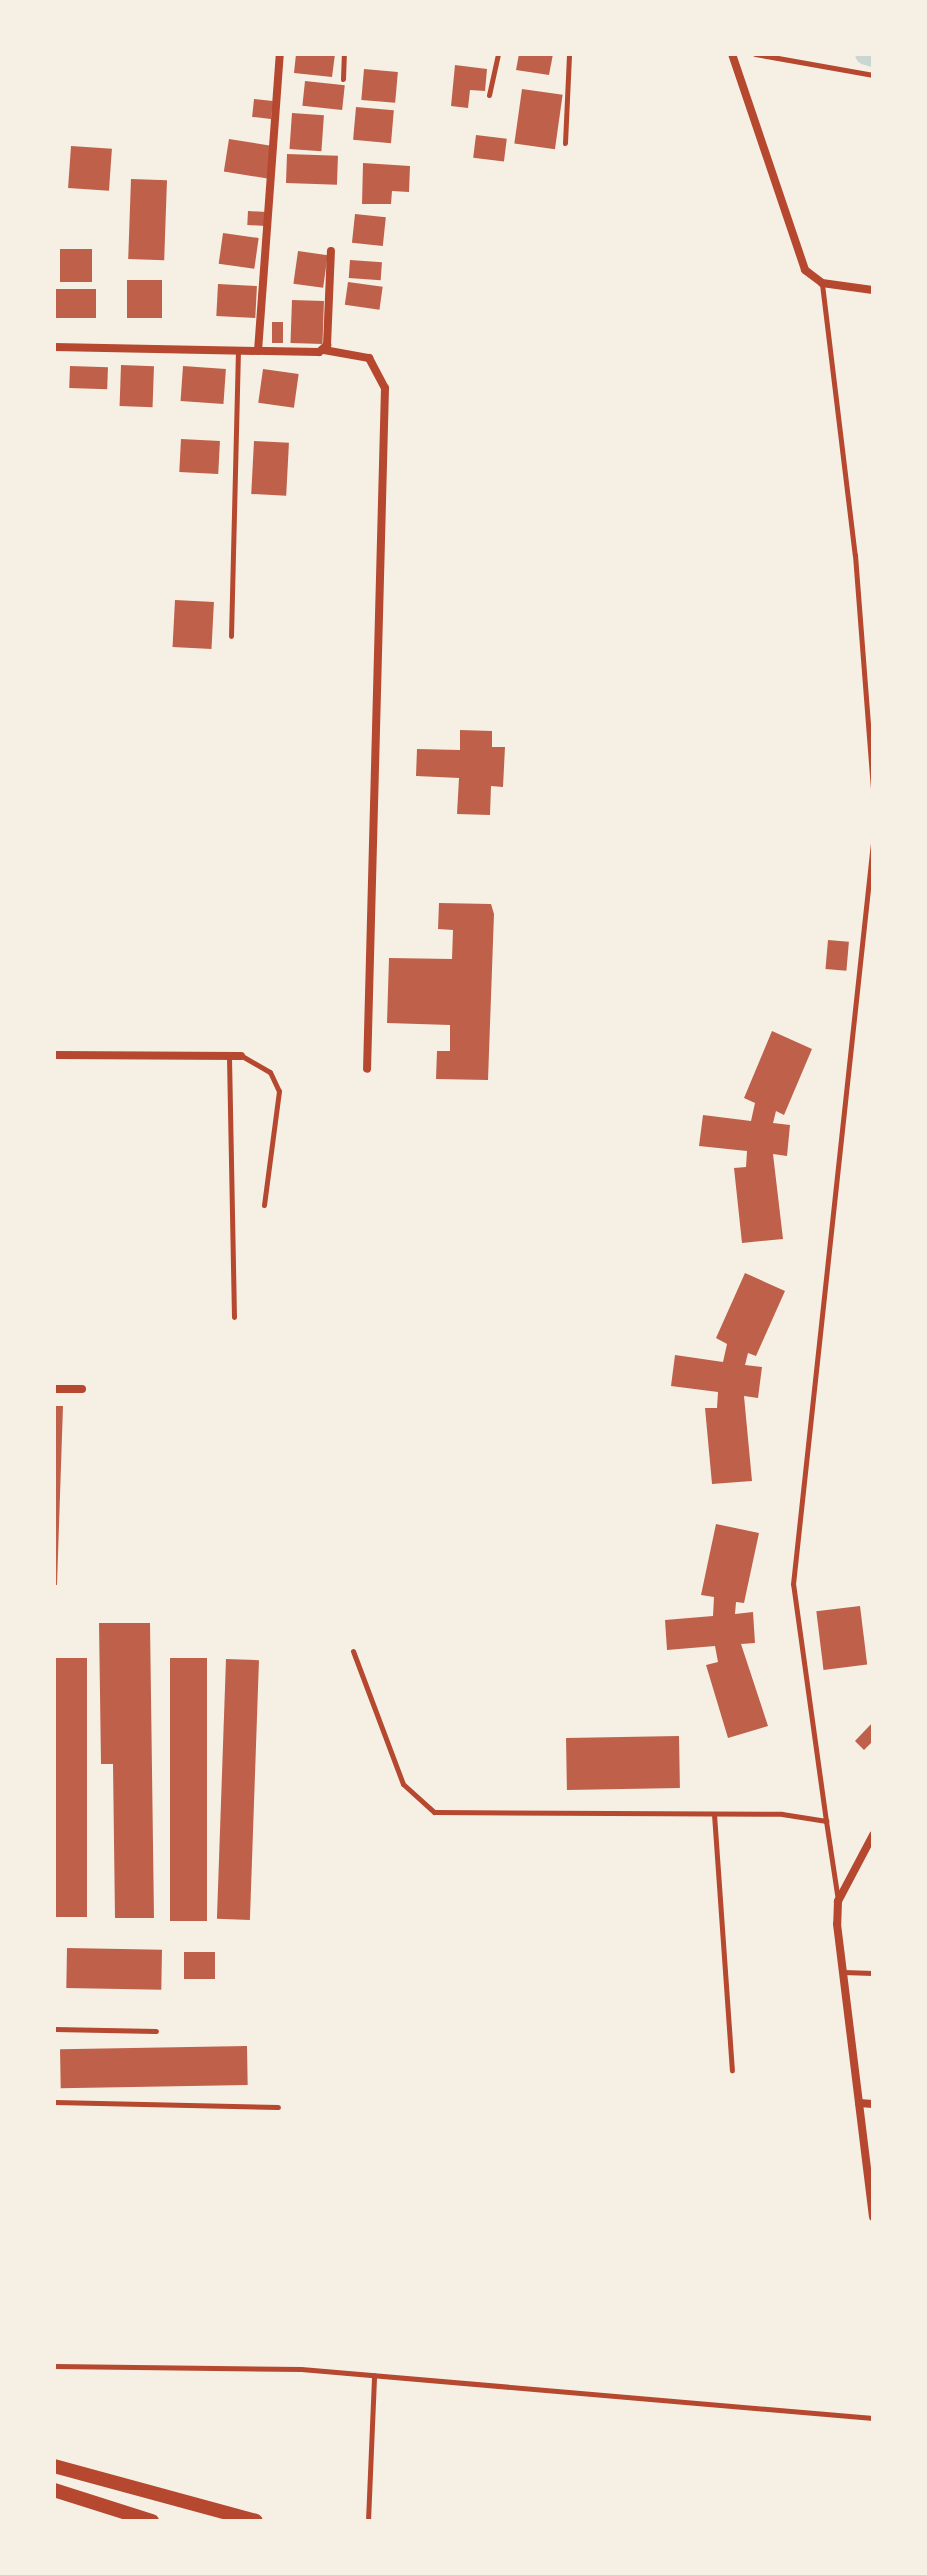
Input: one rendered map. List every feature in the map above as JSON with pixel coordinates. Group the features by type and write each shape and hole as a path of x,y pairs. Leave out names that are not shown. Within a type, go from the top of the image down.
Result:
{"main road":[{"path":"54,2466 256,2521"},
{"path":"54,2490 152,2521"}],"street":[{"path":"258,351 280,54"},
{"path":"732,54 794,246 822,283 873,290"},
{"path":"324,350 331,251"},
{"path":"54,347 324,350 369,358 385,388 367,1069"},
{"path":"54,1055 241,1056"},
{"path":"54,1389 82,1389"},
{"path":"873,1835 838,1901 842,1972 873,2217"},
{"path":"859,2103 873,2104"}],"lane":[{"path":"343,79 344,54"},
{"path":"489,95 498,54"},
{"path":"565,143 569,54"},
{"path":"755,54 873,75"},
{"path":"822,283 855,555 873,787"},
{"path":"231,636 238,351"},
{"path":"838,1901 793,1584 873,843"},
{"path":"229,1056 234,1317"},
{"path":"241,1056 270,1072 279,1091 264,1205"},
{"path":"353,1651 403,1784 434,1812 714,1814 826,1821"},
{"path":"714,1814 732,2070"},
{"path":"842,1972 873,1973"},
{"path":"54,2029 156,2031"},
{"path":"54,2102 278,2107"},
{"path":"54,2366 374,2375 873,2418"},
{"path":"368,2521 374,2375"}],"building":[{"path":"296,54 335,54 332,77 294,73"},
{"path":"519,54 553,54 549,75 516,70"},
{"path":"455,65 487,69 485,91 470,90 468,108 451,106"},
{"path":"364,69 398,72 395,103 361,100"},
{"path":"305,81 345,85 342,110 302,106"},
{"path":"522,89 563,95 555,149 514,143"},
{"path":"254,99 273,101 271,119 252,117"},
{"path":"356,107 394,110 391,143 353,140"},
{"path":"292,113 324,115 321,151 289,149"},
{"path":"476,135 507,139 504,162 473,158"},
{"path":"229,139 272,146 267,178 224,172"},
{"path":"71,146 112,149 109,191 68,188"},
{"path":"287,154 338,156 337,185 286,183"},
{"path":"363,163 410,166 409,192 392,191 391,204 362,204"},
{"path":"131,179 167,180 164,260 128,259"},
{"path":"248,211 266,212 265,226 247,225"},
{"path":"355,214 386,217 383,246 352,243"},
{"path":"223,233 259,238 254,269 219,264"},
{"path":"60,249 92,249 92,282 60,282"},
{"path":"298,251 328,255 323,288 293,284"},
{"path":"350,260 382,262 381,280 349,278"},
{"path":"127,280 162,280 162,318 127,318"},
{"path":"348,282 383,287 379,310 345,305"},
{"path":"218,284 257,286 255,318 216,316"},
{"path":"56,289 96,289 96,318 56,318"},
{"path":"292,300 324,301 322,344 290,343"},
{"path":"272,322 283,322 283,343 272,343"},
{"path":"121,365 154,366 153,407 120,406"},
{"path":"70,366 108,367 107,389 69,388"},
{"path":"183,366 226,369 223,404 181,401"},
{"path":"263,369 299,374 294,408 258,403"},
{"path":"181,439 220,441 218,474 179,472"},
{"path":"254,441 289,443 286,496 251,494"},
{"path":"175,600 214,602 211,649 173,647"},
{"path":"460,730 492,731 492,747 505,747 503,787 491,786 490,815 457,814 459,778 416,776 417,749 460,750"},
{"path":"439,903 491,904 494,914 488,1080 436,1079 437,1051 450,1051 450,1025 387,1023 389,958 452,959 453,930 438,929"},
{"path":"828,940 849,942 846,971 825,969"},
{"path":"772,1031 812,1049 784,1115 776,1111 773,1123 790,1125 787,1156 773,1154 783,1239 742,1243 734,1168 746,1167 747,1151 699,1146 703,1115 751,1121 755,1103 744,1098"},
{"path":"745,1273 785,1291 756,1356 748,1353 745,1365 762,1367 758,1398 744,1396 752,1481 712,1484 705,1408 717,1408 718,1392 671,1386 675,1355 723,1362 727,1344 716,1338"},
{"path":"54,1406 63,1406 57,1585 54,1585"},
{"path":"716,1524 759,1533 744,1603 736,1602 735,1614 753,1612 755,1643 741,1644 768,1726 728,1738 706,1665 718,1662 715,1646 667,1650 665,1620 713,1616 714,1597 701,1595"},
{"path":"860,1606 867,1665 824,1670 816,1611"},
{"path":"99,1623 150,1623 154,1918 115,1918 113,1764 101,1764"},
{"path":"54,1658 87,1658 87,1917 54,1917"},
{"path":"170,1658 207,1658 207,1921 170,1921"},
{"path":"226,1659 259,1660 250,1920 217,1919"},
{"path":"873,1722 873,1741 864,1750 855,1741"},
{"path":"679,1736 680,1788 567,1790 566,1738"},
{"path":"67,1948 162,1950 161,1990 66,1988"},
{"path":"184,1952 215,1952 215,1979 184,1979"},
{"path":"247,2046 248,2085 61,2088 60,2049"}],"waterway":[{"path":"866,54 873,56"}]}
